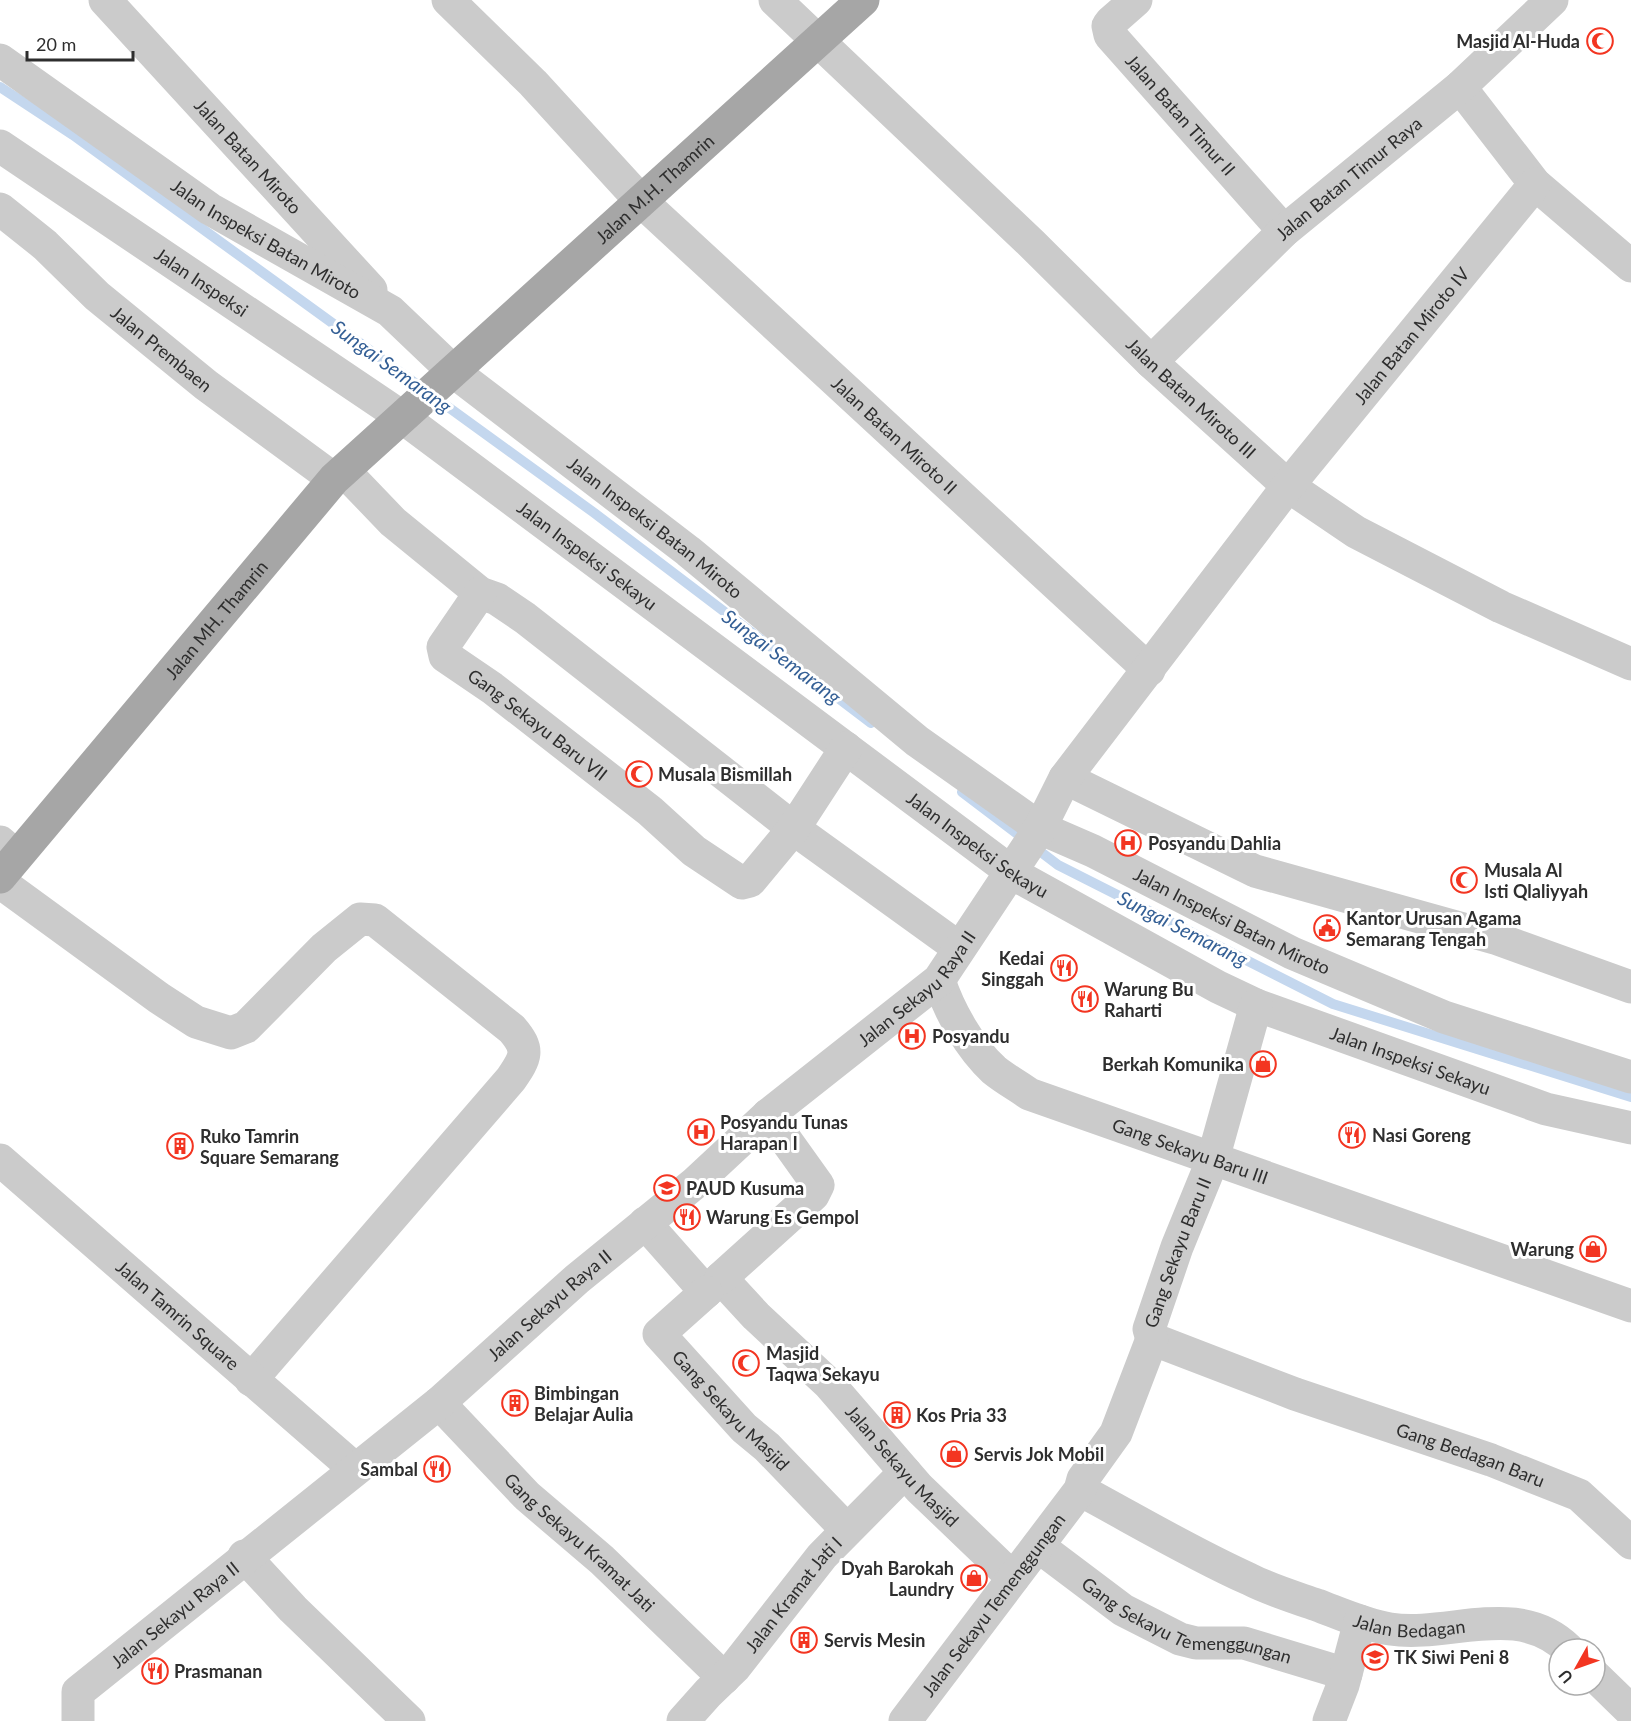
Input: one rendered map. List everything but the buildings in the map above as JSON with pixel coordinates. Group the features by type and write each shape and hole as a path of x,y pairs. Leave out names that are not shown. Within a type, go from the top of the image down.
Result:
{"main road":[{"name":"Jalan M.H. Thamrin","path":"451,375 863,0"},
{"name":"Jalan MH. Thamrin","path":"4,864 339,475 451,375"}],"street":[{"name":"Jalan Batan Miroto","path":"105,0 390,311"},
{"name":"Jalan Batan Miroto II","path":"448,0 533,83 641,201 1149,669"},
{"name":"Jalan Batan Miroto III","path":"775,0 1032,244 1151,362 1288,486 1367,537 1501,607 1631,664"},
{"name":"Jalan Batan Timur II","path":"1136,0 1108,26 1110,35 1284,231"},
{"name":"Jalan Batan Timur Raya","path":"1151,362 1284,231 1461,87 1551,0"},
{"name":"Jalan Inspeksi Batan Miroto","path":"0,60 210,208 390,311 451,375 688,550 917,741 1025,849 1093,851 1292,953 1444,1017 1631,1077"},
{"path":"1461,87 1535,184 1631,266"},
{"name":"Jalan Inspeksi","path":"0,146 411,409"},
{"name":"Jalan Batan Miroto IV","path":"1288,486 1535,184"},
{"name":"Jalan Prembaen","path":"0,209 45,245 97,296 206,385 339,475"},
{"name":"Jalan Inspeksi Sekayu","path":"411,409 846,748 1025,849 1017,876 1157,954 1256,1005 1546,1109 1631,1128"},
{"path":"339,475 480,593 497,599 525,618 794,828 960,948"},
{"path":"1025,849 1065,778 1288,486"},
{"name":"Gang Sekayu Baru VII","path":"480,593 443,646 445,656 492,688 624,790 694,851 744,883 750,881 794,828 846,748"},
{"path":"1065,778 1254,871 1495,938 1631,987"},
{"name":"Jalan Sekayu Raya II","path":"78,1721 78,1692 244,1556 439,1403 569,1286 695,1183 768,1115 939,980 1025,849"},
{"path":"4,864 159,998 214,1030 231,1033 246,1027 324,948 360,919 375,921 512,1029 521,1039 526,1050 522,1063 511,1079 251,1380"},
{"name":"Gang Sekayu Baru III","path":"939,980 944,996 974,1048 995,1070 1029,1094 1631,1306"},
{"name":"Gang Sekayu Baru II","path":"1256,1005 1213,1159 1177,1247 1149,1329 1152,1339 1295,1394"},
{"name":"Gang Sekayu Masjid","path":"768,1115 818,1185 813,1195 659,1334 744,1428 767,1447 847,1530"},
{"name":"Jalan Tamrin Square","path":"0,1160 355,1469"},
{"name":"Jalan Sekayu Masjid","path":"645,1223 714,1285 756,1316 828,1384 905,1472 1013,1578"},
{"name":"Jalan Sekayu Temenggungan","path":"905,1721 1080,1490 1083,1479 1116,1433 1152,1339"},
{"name":"Gang Bedagan Baru","path":"1295,1394 1491,1460 1579,1495 1631,1543"},
{"name":"Gang Sekayu Kramat Jati","path":"439,1403 527,1496 602,1560 723,1678"},
{"name":"Jalan Kramat Jati I","path":"683,1721 735,1667 806,1574 905,1472"},
{"name":"Jalan Bedagan","path":"1080,1490 1250,1580 1360,1621 1392,1629 1416,1631 1494,1623 1517,1623 1541,1629 1552,1637"},
{"name":"Gang Sekayu Temenggungan","path":"1038,1546 1123,1610 1180,1639 1196,1643 1244,1643 1346,1674"},
{"path":"244,1556 293,1609 409,1721"},
{"path":"1329,1721 1346,1674 1360,1621"},
{"path":"1607,1688 1631,1711"}],"waterway":[{"name":"Sungai Semarang","path":"0,87 73,135 593,512 871,723"},
{"name":"Sungai Semarang","path":"962,792 1058,865 1333,1004 1631,1097"}],"place":[{"name":"Masjid Al-Huda","path":"1600,41"},
{"name":"Musala Bismillah","path":"639,774"},
{"name":"Posyandu Dahlia","path":"1128,843"},
{"name":"Musala Al Isti Qlaliyyah","path":"1464,880"},
{"name":"Kantor Urusan Agama Semarang Tengah","path":"1327,928"},
{"name":"Kedai Singgah","path":"1064,968"},
{"name":"Warung Bu Raharti","path":"1085,999"},
{"name":"Posyandu","path":"912,1036"},
{"name":"Berkah Komunika","path":"1263,1064"},
{"name":"Posyandu Tunas Harapan I","path":"701,1132"},
{"name":"Nasi Goreng","path":"1352,1135"},
{"name":"Ruko Tamrin Square Semarang","path":"180,1146"},
{"name":"PAUD Kusuma","path":"667,1188"},
{"name":"Warung Es Gempol","path":"687,1217"},
{"name":"Warung","path":"1593,1249"},
{"name":"Masjid Taqwa Sekayu","path":"746,1363"},
{"name":"Bimbingan Belajar Aulia","path":"515,1403"},
{"name":"Kos Pria 33","path":"897,1415"},
{"name":"Servis Jok Mobil","path":"954,1454"},
{"name":"Sambal","path":"437,1469"},
{"name":"Dyah Barokah Laundry","path":"974,1578"},
{"name":"Servis Mesin","path":"804,1640"},
{"name":"TK Siwi Peni 8","path":"1375,1657"},
{"name":"Prasmanan","path":"155,1671"}]}
